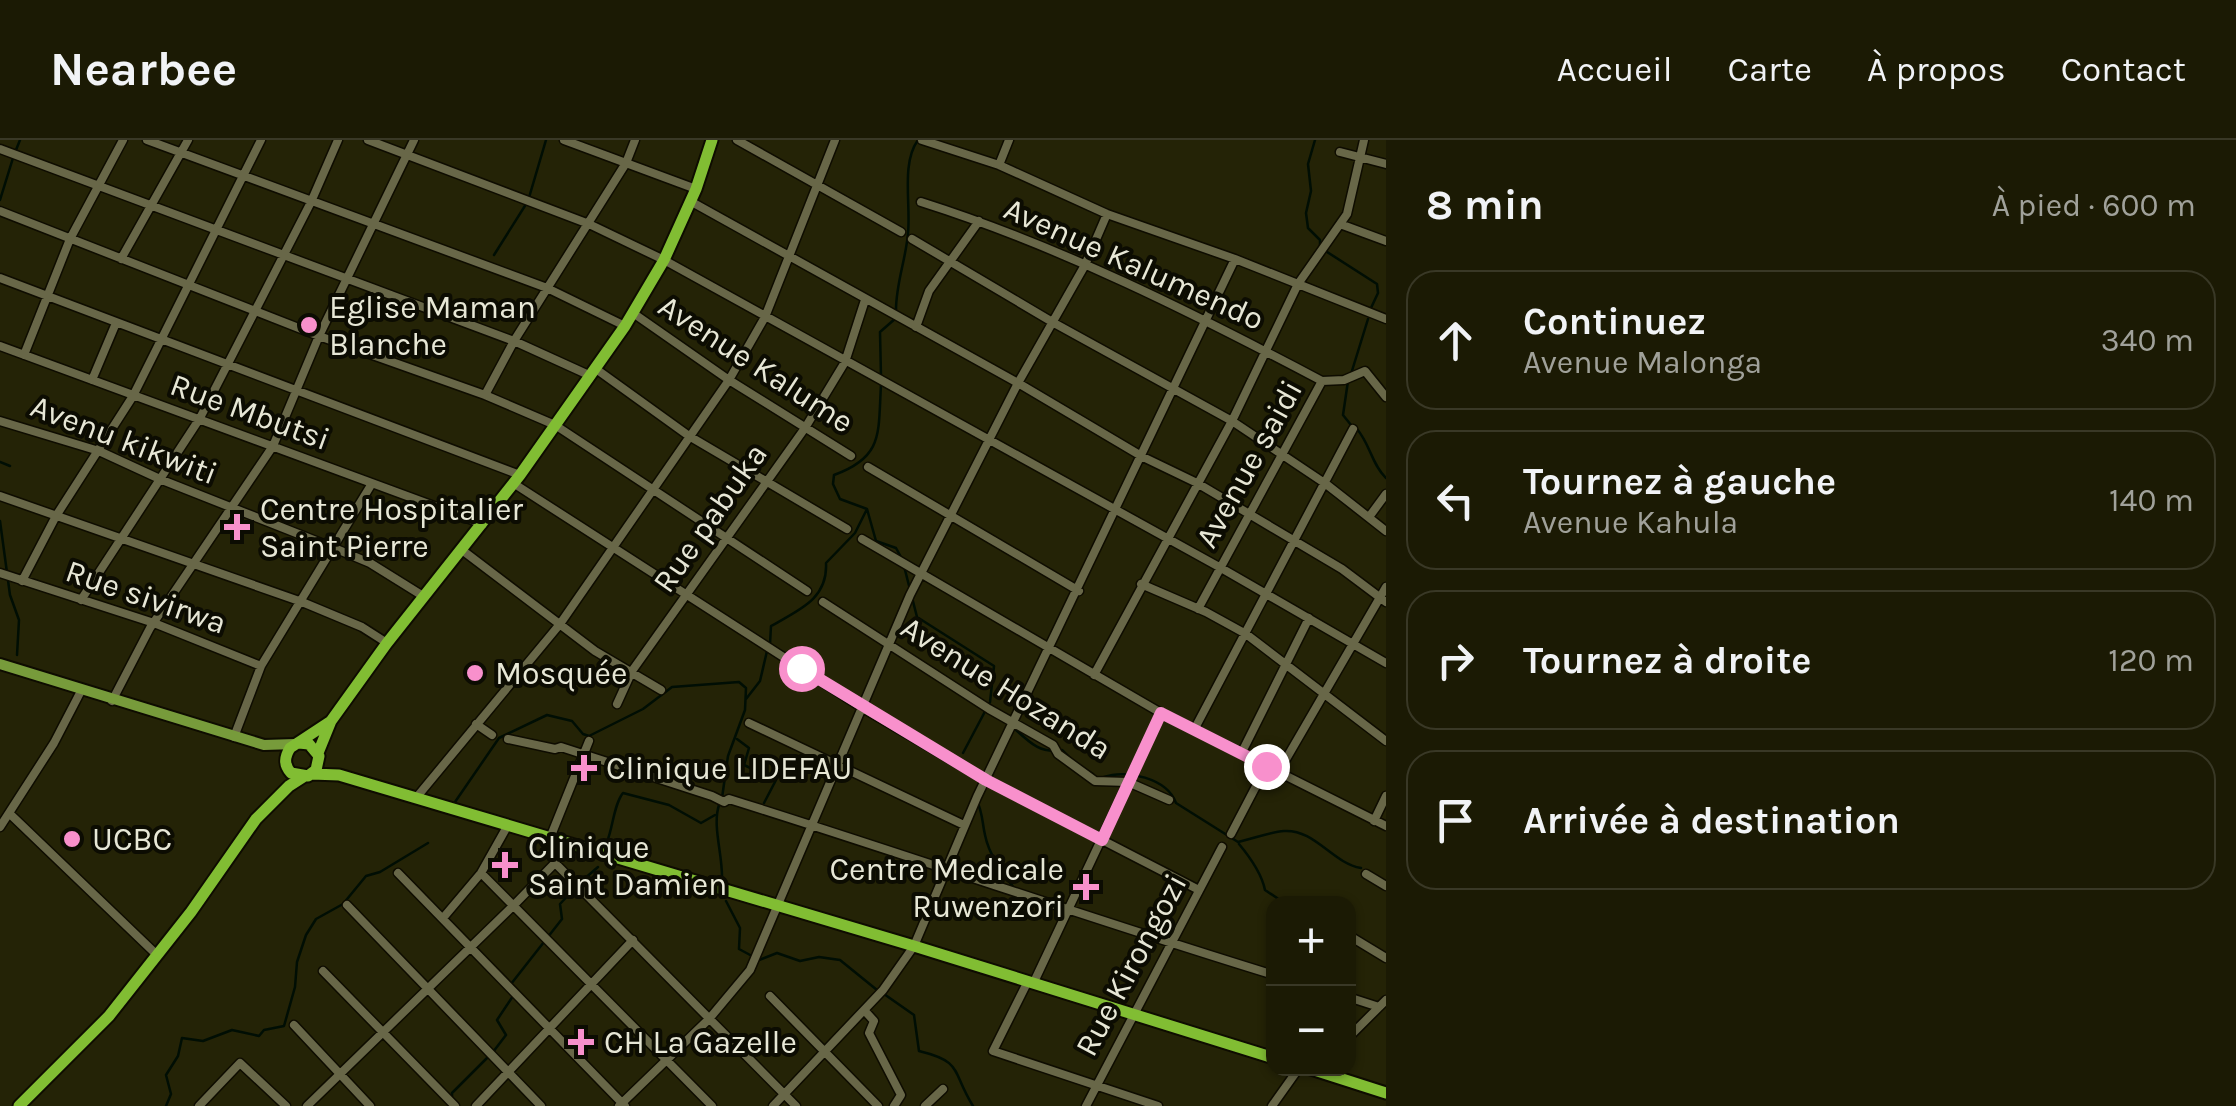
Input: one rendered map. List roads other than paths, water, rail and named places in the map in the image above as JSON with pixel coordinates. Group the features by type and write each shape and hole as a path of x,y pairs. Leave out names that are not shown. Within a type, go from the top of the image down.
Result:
{"highway":[{"path":"19,1106 97,1029 256,819 276,797 308,775 331,721 517,479 625,326 664,260 712,140"},
{"path":"276,797 286,754 331,721"},
{"path":"297,743 309,744 339,775"},
{"path":"286,764 291,773 339,775 1266,1056"},
{"path":"1337,1076 1386,1092"}],"main road":[{"path":"0,664 264,745 297,743"},
{"path":"264,745 286,764"}],"street":[{"path":"24,355 70,239 123,140"},
{"path":"147,140 547,288 625,326"},
{"path":"121,259 188,140"},
{"path":"11,577 56,516 133,396 261,140"},
{"path":"81,600 200,418 311,202 338,140"},
{"path":"368,140 589,224 664,260 1386,663"},
{"path":"112,701 191,563 273,446 320,336 414,140"},
{"path":"564,140 626,162 693,195 790,258 1018,382 1142,457 1197,482 1342,570 1383,600"},
{"path":"485,395 514,341 626,162 635,140"},
{"path":"737,140 900,232"},
{"path":"416,798 560,624 728,380 765,316 835,140"},
{"path":"922,140 999,165 1108,214 1236,259 1386,319"},
{"path":"999,165 1009,140"},
{"path":"1094,675 1165,538 1232,421 1298,284 1347,214 1364,140"},
{"path":"0,150 593,372 689,436 847,529"},
{"path":"1340,152 1386,164"},
{"name":"Avenue Kalumendo","path":"921,202 979,220 1085,265 1322,380"},
{"path":"0,211 556,425 807,592"},
{"path":"398,873 622,1105 709,1019 754,963 912,592 1018,382 1085,265 1108,214"},
{"path":"916,327 930,292 979,220"},
{"path":"1340,224 1386,241"},
{"path":"912,238 1054,323 1232,421 1326,484 1386,531"},
{"path":"773,1106 881,992 914,946 964,826 1236,259"},
{"path":"0,278 299,391 517,479 611,548 861,707 986,780 1198,889"},
{"name":"Rue pabuka","path":"617,704 632,671 805,428 845,362 865,300"},
{"name":"Avenue Kalume","path":"633,313 728,380 851,456"},
{"path":"92,380 116,323"},
{"name":"Rue Mbutsi","path":"0,346 483,524"},
{"name":"Avenue saidi","path":"1198,608 1322,380 1344,380 1365,372 1386,397"},
{"name":"Avenu kikwiti","path":"0,421 99,451 370,563 424,596"},
{"path":"1194,730 1353,430"},
{"name":"Avenue Kalume","path":"868,467 1078,591"},
{"path":"234,737 261,666 372,485"},
{"path":"1369,518 1386,494"},
{"path":"0,496 302,602 362,627 388,643"},
{"path":"862,539 1161,713 1386,826"},
{"path":"462,550 595,651 661,690"},
{"name":"Rue sivirwa","path":"11,577 154,623 261,666"},
{"path":"1141,584 1246,634 1386,742"},
{"path":"1278,773 1323,692 1383,600 1386,587"},
{"name":"Avenue Hozanda","path":"824,602 1014,727 1053,745 1058,754 1095,781 1131,777 1170,800"},
{"path":"1242,752 1309,618"},
{"path":"0,827 54,743 81,690"},
{"path":"1158,1106 993,1051 1069,910 1161,713"},
{"path":"476,724 492,735"},
{"path":"749,724 964,826"},
{"path":"508,739 554,749 561,747 720,801 730,800 811,825 1266,972"},
{"path":"550,838 589,740"},
{"path":"1231,834 1266,766"},
{"path":"1374,821 1386,796"},
{"path":"10,814 156,956"},
{"path":"443,918 481,873 508,826"},
{"path":"307,1106 514,905 555,863 566,843"},
{"name":"Rue Kirongozi","path":"1086,1106 1222,847"},
{"path":"555,863 796,1106"},
{"path":"481,873 712,1106"},
{"path":"1366,874 1386,886"},
{"path":"347,905 541,1106"},
{"path":"476,1106 633,940"},
{"path":"1356,940 1386,958"},
{"path":"323,971 455,1106"},
{"path":"770,996 878,1106"},
{"path":"1356,998 1382,1003"},
{"path":"1356,1030 1382,1003"},
{"path":"864,1010 874,1020 870,1033 901,1095 894,1106"},
{"path":"294,1025 370,1106"},
{"path":"201,1105 240,1063 286,1106"},
{"path":"1272,1106 1293,1076"},
{"path":"925,1106 943,1089"},
{"path":"30,1094 40,1106"}],"waterway":[{"path":"16,150 20,140"},
{"path":"494,255 528,201 546,140"},
{"path":"896,310 908,233 910,160 918,140"},
{"path":"1315,140 1308,164 1311,191 1306,213 1308,228 1320,245"},
{"path":"0,200 13,158"},
{"path":"1324,250 1377,284 1378,293 1371,308"},
{"path":"881,377 880,332 896,318"},
{"path":"1351,374 1368,319"},
{"path":"1348,381 1343,415 1351,425"},
{"path":"770,644 771,626 817,595 826,563 855,533 867,509 840,499 833,484 834,475 850,468 870,451 878,430 881,385"},
{"path":"1357,429 1386,478"},
{"path":"0,462 10,466"},
{"path":"867,509 876,541 896,548 902,559"},
{"path":"0,521 10,595 19,620 17,655"},
{"path":"904,566 917,617 994,666 990,702 963,753"},
{"path":"746,699 760,681 767,651"},
{"path":"455,802 499,738 547,715 572,721 589,736 643,709 672,687 739,682 746,688 745,710 728,756 722,798"},
{"path":"1015,729 1036,746 1062,750 1070,758"},
{"path":"737,739 749,748 744,765 776,780 764,803"},
{"path":"1080,766 1093,774"},
{"path":"1104,777 1134,775 1155,782 1176,803 1238,842 1295,832 1361,868"},
{"path":"607,842 623,793 669,805 701,823 715,815"},
{"path":"977,801 990,849 1014,888"},
{"path":"719,805 722,880"},
{"path":"166,1106 171,1094 166,1075 178,1056 182,1038 203,1041 232,1030 259,1036 264,1030 284,1026 295,987 297,962 316,919 343,904 366,876 380,872 428,843"},
{"path":"1239,844 1255,866 1265,890 1274,896"},
{"path":"583,880 598,867"},
{"path":"511,984 562,919 560,904 574,889"},
{"path":"1018,895 1018,901 1035,906"},
{"path":"726,901 740,928 739,949 752,956"},
{"path":"759,960 777,953 800,961 819,957 840,960 877,990"},
{"path":"493,1052 506,1035 497,1020 511,994"},
{"path":"884,994 914,1015 919,1051 950,1064 973,1106"},
{"path":"452,1100 452,1093 487,1058"}],"place":[{"name":"Eglise Maman Blanche","path":"309,325"},
{"name":"Centre Hospitalier Saint Pierre","path":"237,527"},
{"name":"Mosquée","path":"475,673"},
{"name":"Clinique LIDEFAU","path":"584,768"},
{"name":"UCBC","path":"72,839"},
{"name":"Clinique Saint Damien","path":"505,865"},
{"name":"Centre Medicale Ruwenzori","path":"1086,887"},
{"name":"CH La Gazelle","path":"581,1042"}]}
